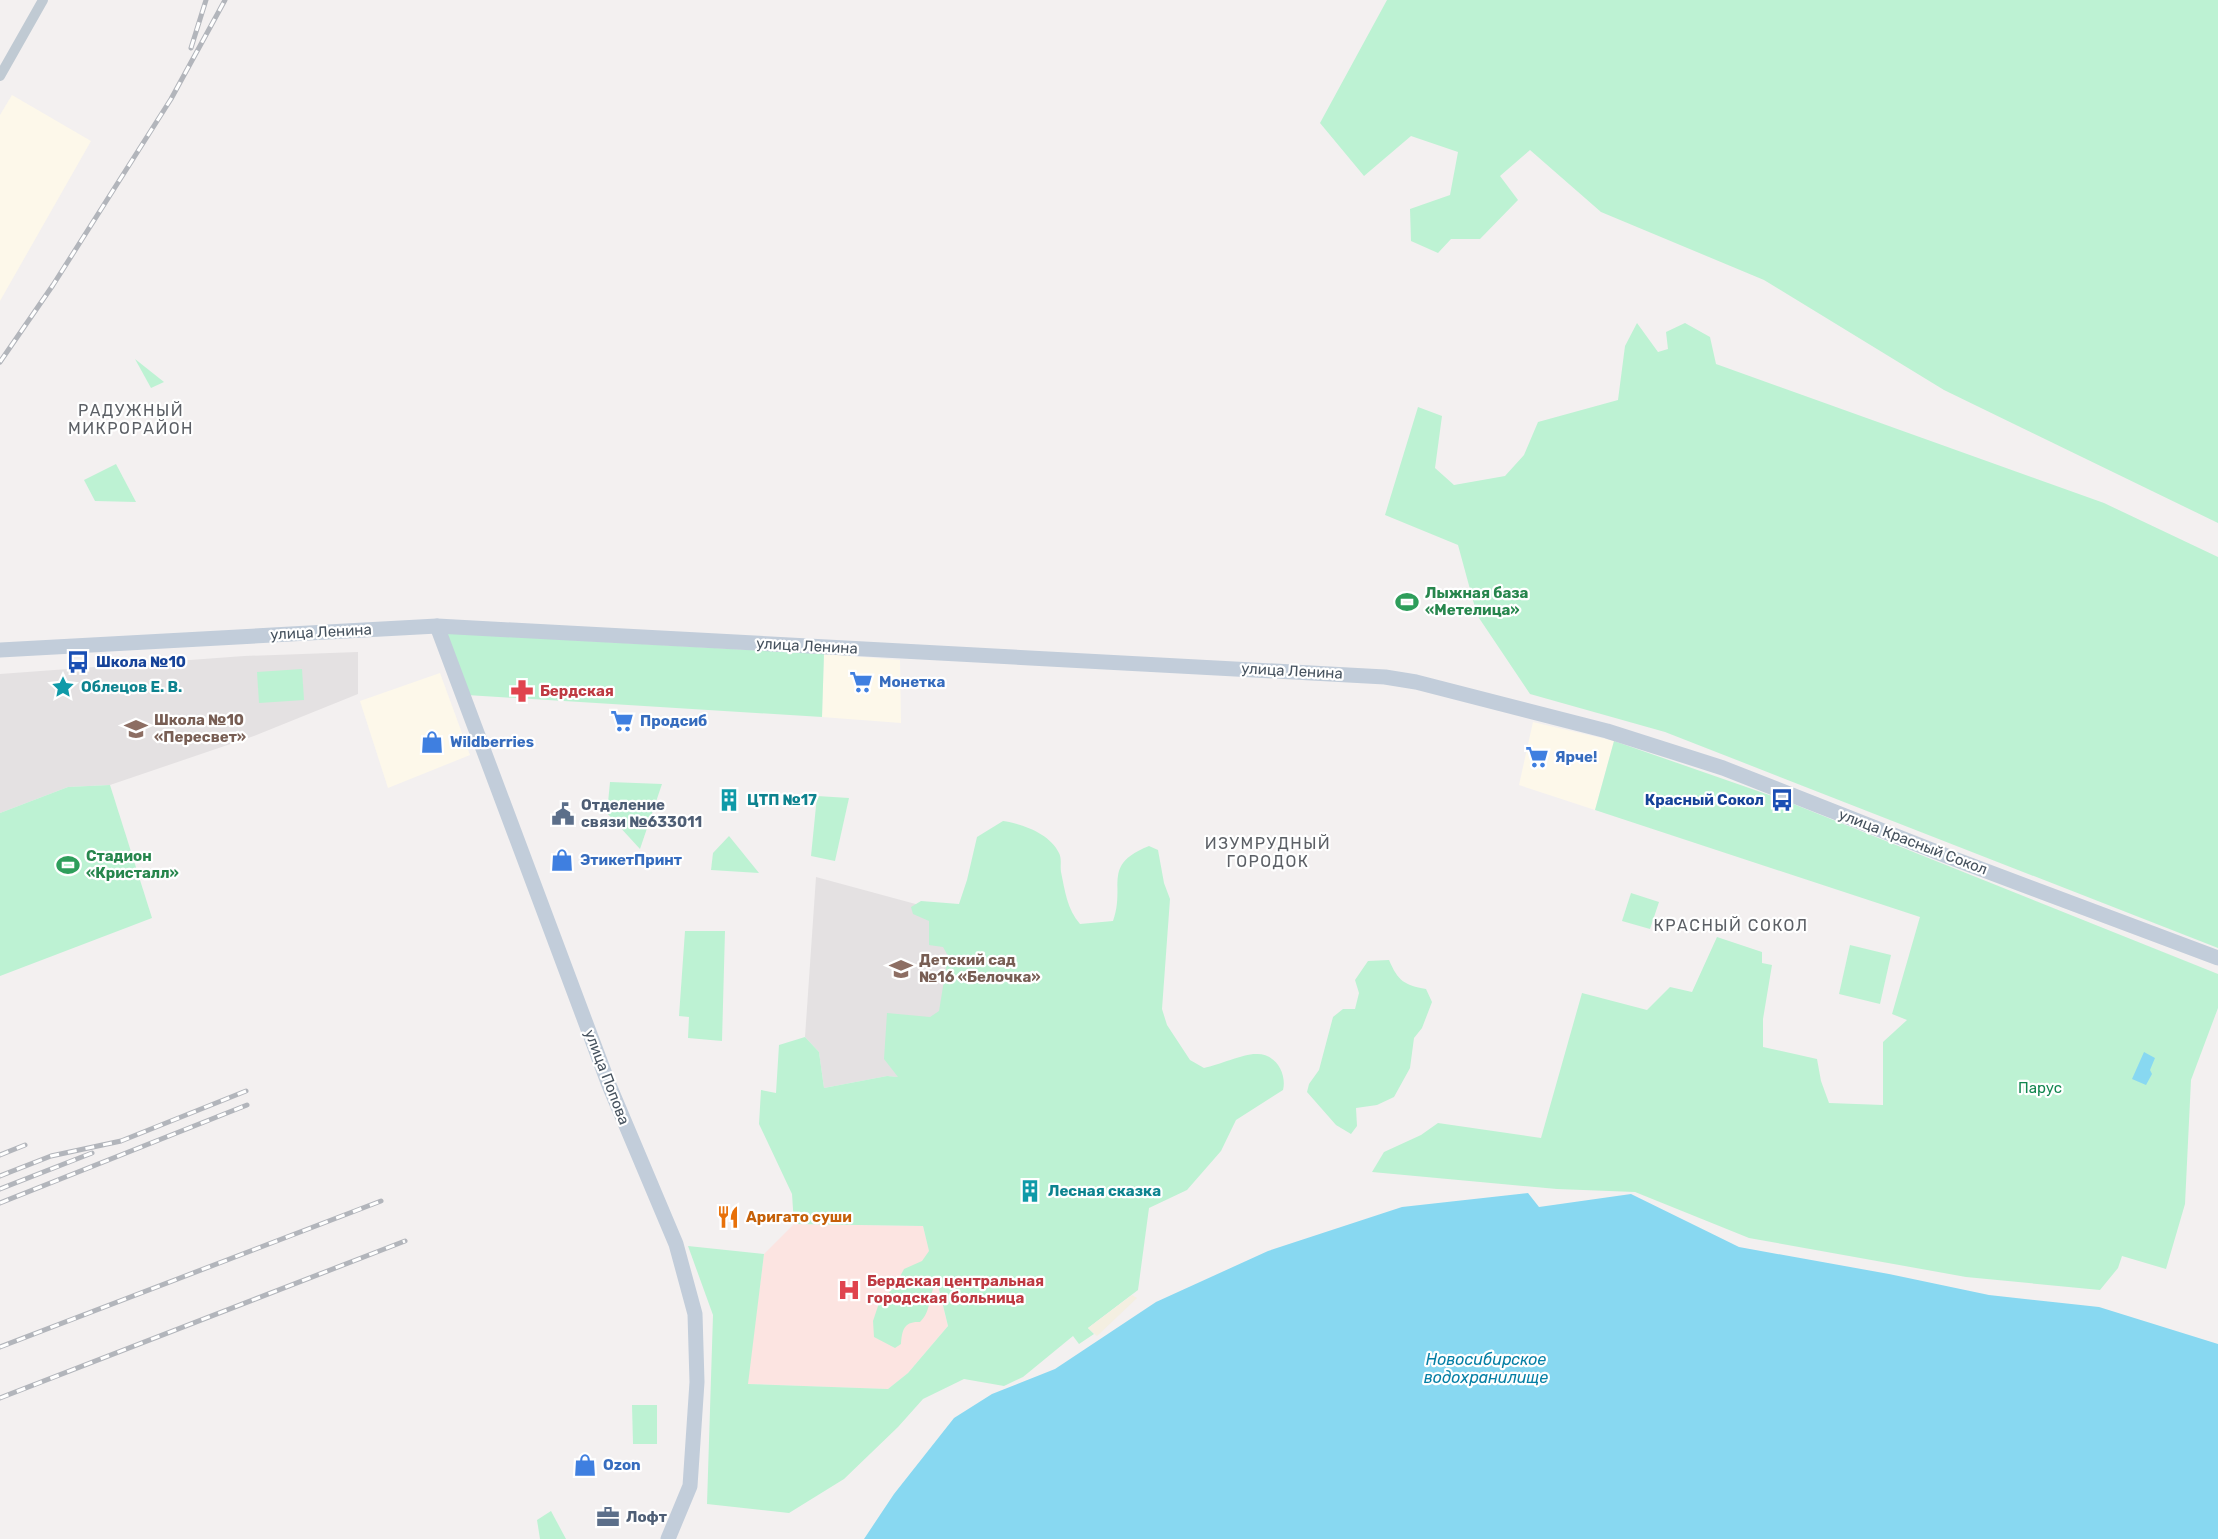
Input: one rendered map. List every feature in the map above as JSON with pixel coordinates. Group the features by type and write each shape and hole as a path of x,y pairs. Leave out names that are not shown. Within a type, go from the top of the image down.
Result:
{"street":[{"path":"0,76 43,0"},
{"name":"улица Ленина","path":"0,650 437,626 1385,677 1416,682 1607,730"},
{"name":"улица Попова","path":"437,626 609,1085 676,1244 695,1314 697,1382 690,1485 668,1539"},
{"name":"улица Красный Сокол","path":"1607,730 1723,768 1957,860 2218,958"}],"shaded area":[{"path":"12,95 91,141 0,301 0,115"},
{"name":"Школа №10 «Пересвет»","path":"358,652 358,694 254,736 110,785 68,787 0,813 0,674 244,656"},
{"path":"824,654 900,660 901,723 822,717"},
{"path":"440,673 470,755 388,788 360,701"},
{"path":"1533,722 1614,741 1595,810 1519,785"},
{"name":"Детский сад №16 «Белочка»","path":"816,877 993,925 938,1099 905,1096 907,1078 887,1076 824,1088 819,1052 805,1037"},
{"name":"Бердская центральная городская больница","path":"794,1224 923,1226 948,1326 908,1373 888,1389 747,1384 764,1254"}],"green space":[{"path":"1387,0 2218,0 2218,523 1944,390 1764,280 1601,212 1530,150 1500,176 1518,200 1480,239 1451,239 1438,253 1411,241 1410,209 1450,195 1458,152 1411,136 1364,176 1320,123"},
{"path":"1637,323 1658,352 1668,349 1666,332 1685,323 1710,337 1716,364 2104,503 2218,557 2218,948 1665,732 1530,694 1477,615 1458,545 1385,515 1418,407 1442,416 1435,468 1454,485 1505,476 1524,455 1538,422 1618,400 1625,346"},
{"path":"135,359 164,382 151,388"},
{"path":"116,464 136,502 95,501 84,480"},
{"path":"445,633 824,654 822,717 467,695"},
{"path":"302,669 304,700 259,703 257,672"},
{"name":"Парус","path":"1614,741 1781,799 2218,974 2218,1008 2191,1080 2185,1204 2166,1269 2122,1256 2118,1268 2100,1290 1966,1277 1749,1238 1635,1192 1557,1189 1372,1172 1384,1152 1421,1135 1438,1123 1541,1138 1582,993 1647,1010 1670,987 1692,992 1717,937 1762,952 1762,963 1772,965 1763,1019 1763,1047 1817,1059 1821,1081 1829,1103 1883,1105 1883,1042 1907,1020 1892,1014 1920,917 1595,810"},
{"path":"610,782 662,784 640,849 607,813"},
{"name":"Стадион «Кристалл»","path":"110,785 152,918 0,976 0,813 68,787"},
{"path":"817,796 849,798 835,861 811,856"},
{"path":"1003,821 1035,831 1055,846 1059,853 1067,900 1080,924 1113,921 1118,877 1125,861 1134,853 1149,846 1158,850 1164,883 1170,899 1162,1009 1167,1025 1190,1060 1204,1068 1250,1054 1269,1057 1281,1071 1283,1090 1236,1120 1221,1151 1187,1190 1149,1208 1138,1290 1088,1328 1094,1334 1079,1344 1073,1336 1023,1377 1004,1386 964,1379 923,1399 898,1427 844,1479 789,1513 707,1504 713,1315 688,1246 764,1254 748,1384 888,1389 908,1373 948,1326 937,1281 924,1318 920,1322 910,1323 905,1327 901,1344 895,1348 874,1337 873,1321 880,1300 894,1288 904,1269 922,1261 929,1251 923,1226 794,1224 792,1194 759,1124 761,1090 776,1093 779,1045 805,1037 819,1052 824,1088 887,1076 898,1077 884,1059 887,1013 930,1017 939,1011 948,956 943,947 929,945 929,921 913,914 911,907 921,901 959,904 977,837"},
{"path":"729,836 759,873 711,870 713,853"},
{"path":"1631,893 1659,902 1650,929 1622,921"},
{"path":"685,931 725,931 722,1041 688,1038 689,1017 679,1016"},
{"path":"1850,945 1891,955 1880,1004 1839,994"},
{"path":"1389,960 1395,973 1403,981 1426,989 1432,1002 1422,1028 1414,1038 1410,1068 1394,1097 1377,1105 1356,1108 1357,1126 1351,1134 1336,1125 1307,1092 1309,1084 1319,1070 1333,1017 1343,1009 1355,1009 1359,993 1355,980 1368,961"},
{"path":"632,1405 657,1405 657,1444 633,1444"},
{"path":"551,1511 566,1539 540,1539 537,1520"}],"sand":[{"path":"1132,1295 1137,1298 1097,1336 1088,1328"}],"water":[{"path":"2144,1052 2155,1058 2150,1070 2152,1074 2146,1085 2132,1079"},
{"name":"Новосибирское водохранилище","path":"1528,1193 1539,1207 1631,1194 1739,1247 1989,1295 2099,1307 2218,1344 2218,1539 864,1539 894,1494 954,1418 992,1394 1055,1369 1156,1302 1268,1251 1402,1207"}],"railway":[{"path":"191,48 206,0"},
{"path":"0,362 53,285 171,99 225,0"},
{"path":"0,1176 51,1156 121,1141 246,1091"},
{"path":"0,1203 247,1105"},
{"path":"0,1155 25,1145"},
{"path":"0,1189 92,1153"},
{"path":"0,1347 381,1201"},
{"path":"0,1398 405,1241"}],"place":[{"name":"Лыжная база «Метелица»","path":"1407,602"},
{"name":"Школа №10","path":"78,662"},
{"name":"Монетка","path":"861,682"},
{"name":"Облецов Е. В.","path":"63,687"},
{"name":"Бердская","path":"522,691"},
{"name":"Продсиб","path":"622,721"},
{"name":"Школа №10 «Пересвет»","path":"136,729"},
{"name":"Wildberries","path":"432,742"},
{"name":"Ярче!","path":"1537,757"},
{"name":"ЦТП №17","path":"729,800"},
{"name":"Красный Сокол","path":"1782,800"},
{"name":"Отделение связи №633011","path":"563,814"},
{"name":"ЭтикетПринт","path":"562,860"},
{"name":"Стадион «Кристалл»","path":"68,865"},
{"name":"Детский сад №16 «Белочка»","path":"901,969"},
{"name":"Лесная сказка","path":"1030,1191"},
{"name":"Аригато суши","path":"728,1217"},
{"name":"Бердская центральная городская больница","path":"849,1290"},
{"name":"Ozon","path":"585,1465"},
{"name":"Лофт","path":"608,1517"}],"district":[{"name":"РАДУЖНЫЙ МИКРОРАЙОН","path":"131,419"},
{"name":"ИЗУМРУДНЫЙ ГОРОДОК","path":"1268,852"},
{"name":"КРАСНЫЙ СОКОЛ","path":"1731,925"}]}
